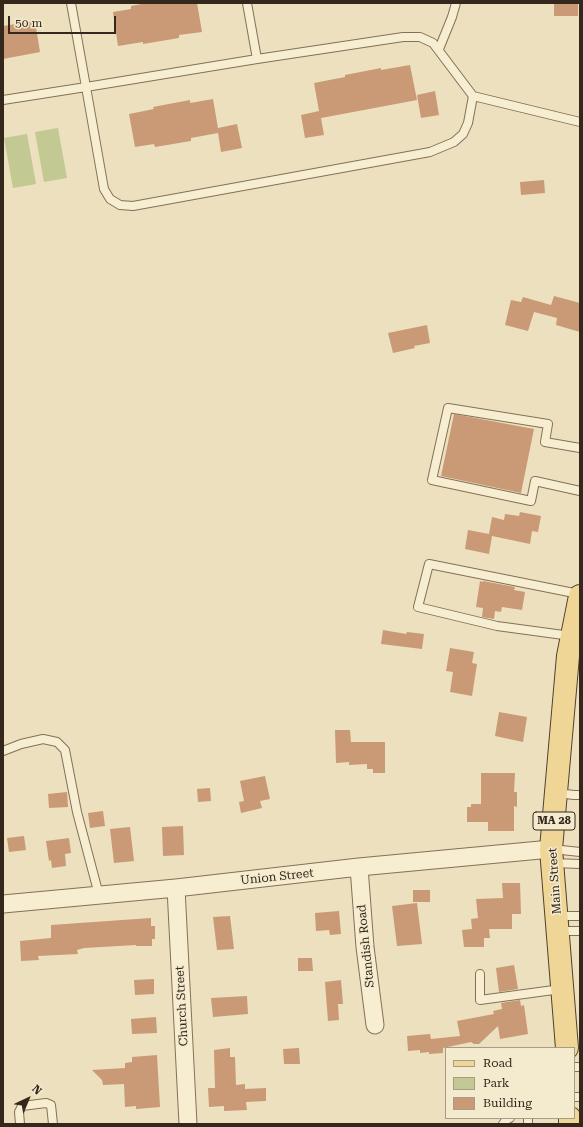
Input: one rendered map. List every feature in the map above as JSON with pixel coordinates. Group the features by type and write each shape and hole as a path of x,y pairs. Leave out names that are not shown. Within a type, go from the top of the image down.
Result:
{"main road":[{"name":"Main Street","path":"567,1047 552,856 556,793 580,595"}],"street":[{"name":"Union Street","path":"3,904 176,888 359,867 552,856"},
{"name":"Standish Road","path":"359,867 365,947 375,1025"},
{"name":"Church Street","path":"176,888 188,1124"}],"lane":[{"path":"72,3 104,189 110,199 126,207 430,152 454,142 463,134 468,123 474,96"},
{"path":"248,3 257,60"},
{"path":"438,49 452,17 456,3"},
{"path":"3,100 403,37 420,38 433,43 474,96 580,122"},
{"path":"580,448 546,442 548,424 448,408 432,480 531,501 535,481 580,491"},
{"path":"573,648 498,626 418,607 429,564 580,595"},
{"path":"3,751 21,744 43,739 57,742 65,750 77,812 99,895"},
{"path":"556,793 580,795"},
{"path":"552,856 580,852"},
{"path":"552,856 580,864"},
{"path":"557,923 580,916"},
{"path":"557,923 580,931"},
{"path":"480,974 480,1000 562,989"},
{"path":"20,1124 19,1112 22,1106 46,1103 50,1105 53,1124"}],"green space":[{"path":"58,128 67,178 44,182 35,132"},
{"path":"27,134 36,184 13,188 4,138"}],"building":[{"path":"147,3 197,3 202,32 179,35 179,38 143,44 143,42 118,46 113,12 131,9 131,6"},
{"path":"554,3 578,3 578,16 554,16"},
{"path":"35,21 40,52 3,59 3,26"},
{"path":"410,65 417,100 321,118 324,135 305,138 301,115 319,111 314,83 381,68 381,70"},
{"path":"435,91 439,115 421,118 417,95"},
{"path":"213,99 218,128 237,124 242,148 221,152 218,133 191,138 191,141 155,147 154,144 135,147 129,114 154,109 153,107 190,100 190,103"},
{"path":"544,180 545,193 521,195 520,182"},
{"path":"554,296 580,303 580,332 556,325 557,318 534,312 528,331 505,325 511,300 521,302 523,297 551,305"},
{"path":"427,325 430,343 414,346 415,348 393,353 388,333"},
{"path":"454,414 534,429 521,493 441,476"},
{"path":"520,512 541,516 538,532 532,531 530,544 492,536 489,554 465,549 468,530 489,534 492,517 504,520 505,514 519,516"},
{"path":"480,581 515,587 514,590 525,592 522,610 502,607 501,612 495,611 494,619 482,617 483,608 476,607"},
{"path":"383,630 406,634 407,632 424,634 422,649 381,644"},
{"path":"450,648 474,652 472,663 477,664 472,696 450,692 453,672 446,671"},
{"path":"499,712 527,717 523,742 495,736"},
{"path":"335,730 350,730 351,742 385,742 385,773 373,773 373,769 367,769 367,764 349,765 349,762 336,763"},
{"path":"481,773 515,773 514,792 517,792 517,807 514,806 514,831 488,831 488,822 467,822 467,807 471,807 471,804 481,804"},
{"path":"265,776 270,799 260,801 262,808 241,813 239,802 244,801 240,781"},
{"path":"210,788 211,801 198,802 197,789"},
{"path":"67,792 68,807 49,808 48,794"},
{"path":"103,811 105,826 90,828 88,813"},
{"path":"183,826 184,855 163,856 162,827"},
{"path":"130,827 134,861 114,863 110,829"},
{"path":"24,836 26,850 9,852 7,838"},
{"path":"69,838 71,853 65,854 66,866 52,868 51,860 49,861 46,841"},
{"path":"502,883 520,883 521,914 512,914 512,929 489,929 490,938 484,938 484,947 464,947 462,930 472,929 471,919 478,918 476,899 503,898"},
{"path":"413,890 430,890 430,902 413,902"},
{"path":"417,903 422,944 397,946 392,906"},
{"path":"339,911 341,934 330,935 329,930 316,931 315,913"},
{"path":"230,916 234,949 217,950 213,917"},
{"path":"151,918 151,926 155,926 155,939 152,939 152,946 136,945 84,948 77,950 78,954 38,956 39,960 21,961 20,941 51,938 51,925"},
{"path":"298,958 312,958 313,971 298,971"},
{"path":"514,965 518,989 499,992 496,968"},
{"path":"154,979 154,994 135,995 134,980"},
{"path":"341,980 343,1004 338,1004 339,1020 328,1021 325,982"},
{"path":"247,996 248,1014 213,1017 211,998"},
{"path":"520,1000 521,1006 524,1005 528,1034 500,1039 498,1026 479,1044 474,1044 471,1042 445,1047 443,1048 443,1053 429,1054 429,1052 420,1053 420,1050 408,1051 407,1036 430,1034 431,1039 460,1036 457,1021 494,1014 493,1011 502,1009 501,1003"},
{"path":"156,1017 157,1033 132,1034 131,1019"},
{"path":"230,1048 230,1057 235,1057 236,1085 245,1084 245,1089 266,1088 266,1101 246,1102 247,1110 224,1111 224,1106 209,1107 208,1088 215,1088 214,1050"},
{"path":"299,1048 300,1064 284,1064 283,1049"},
{"path":"157,1055 160,1107 136,1109 136,1106 125,1107 124,1084 103,1085 102,1080 92,1070 125,1068 125,1063 132,1062 132,1057"}]}
